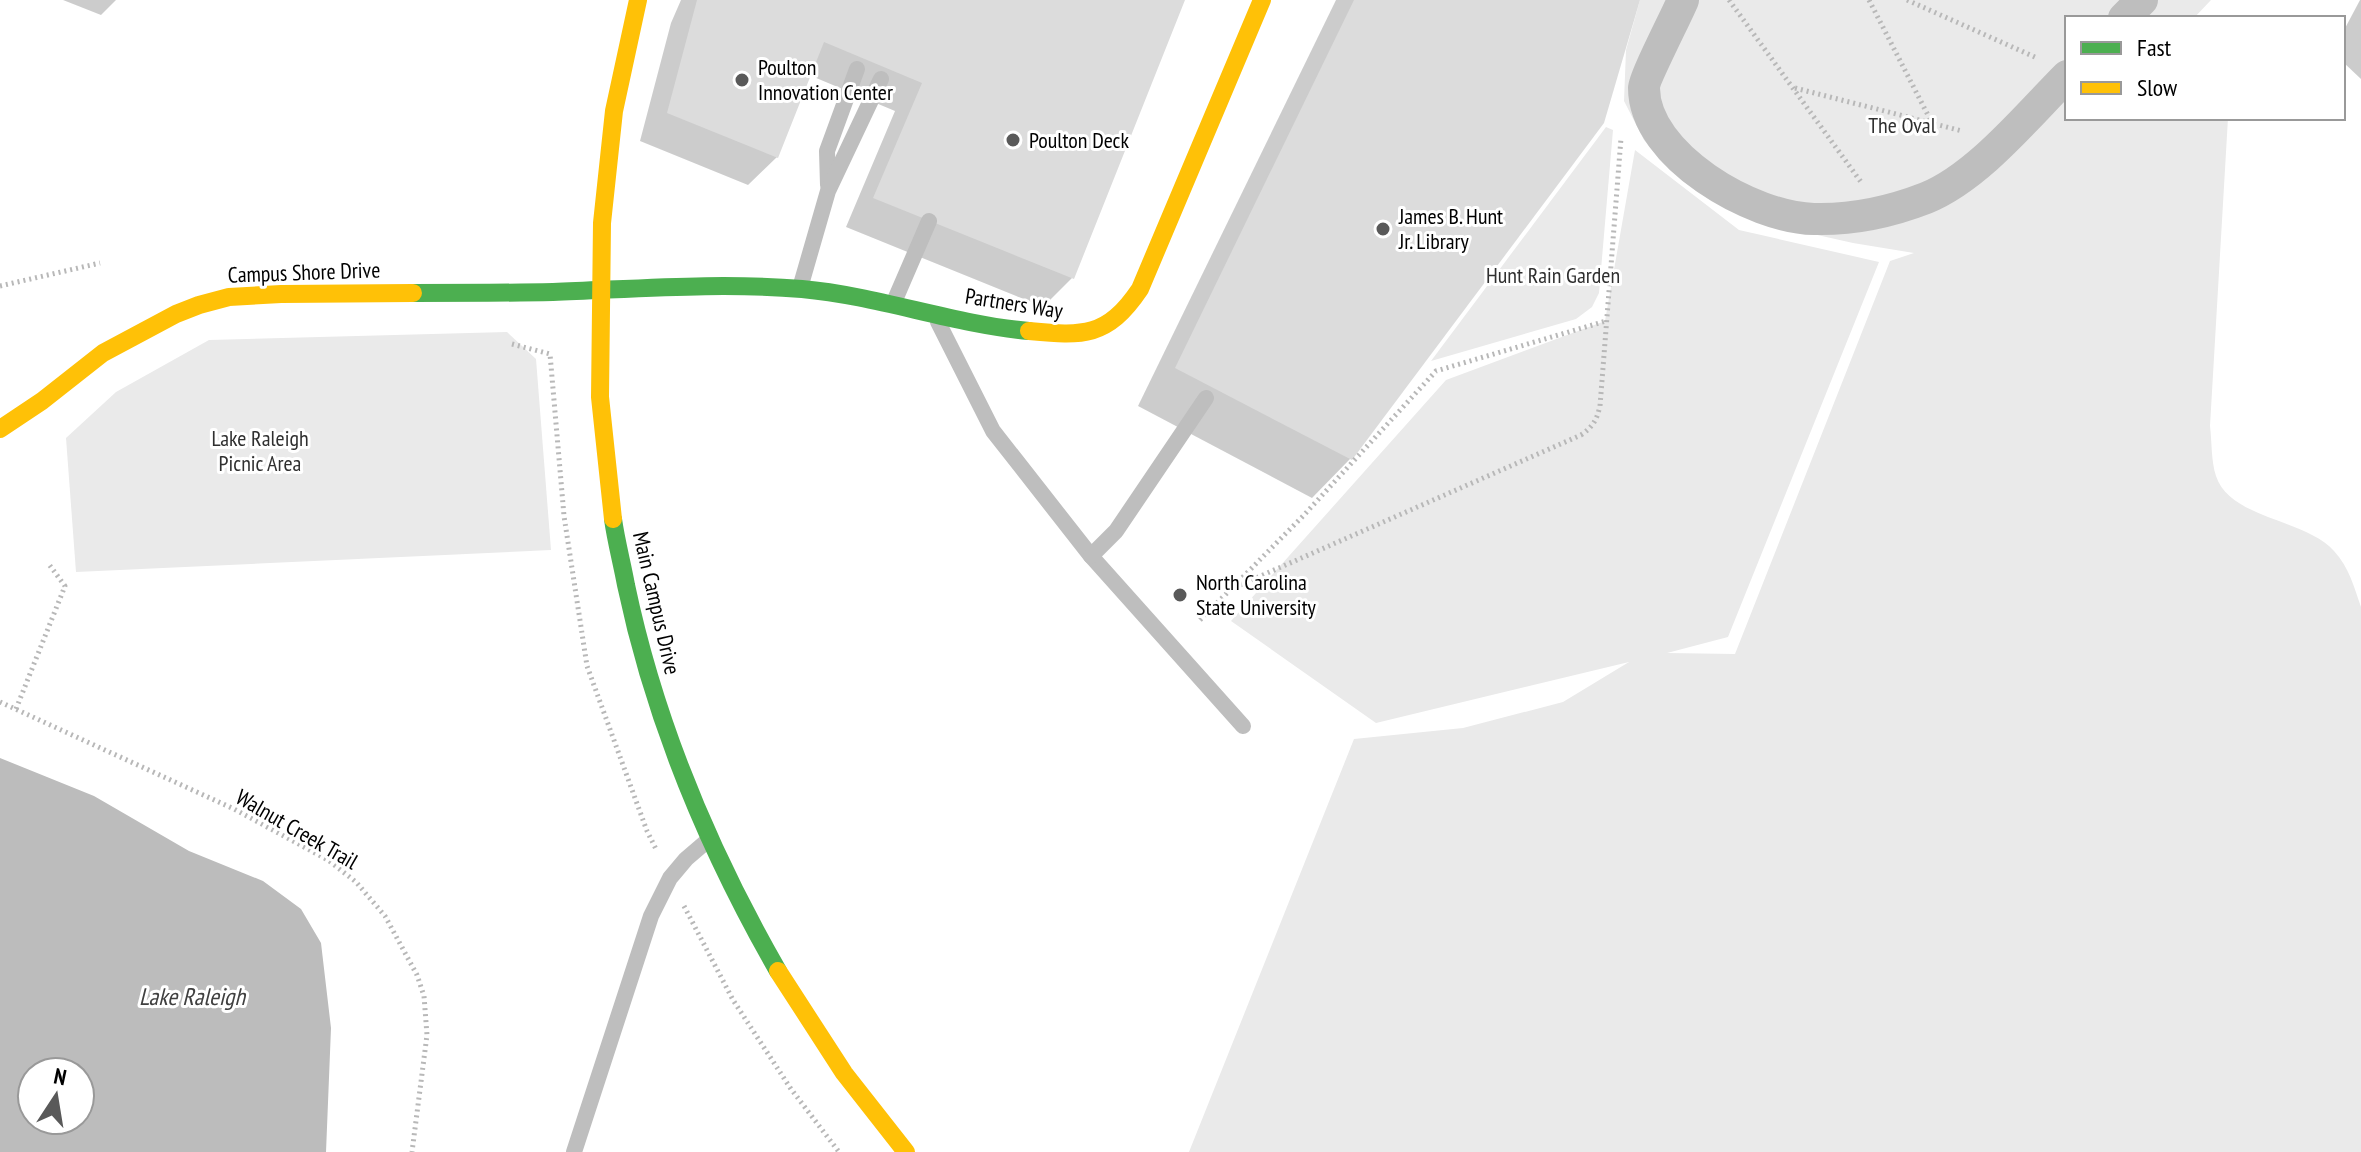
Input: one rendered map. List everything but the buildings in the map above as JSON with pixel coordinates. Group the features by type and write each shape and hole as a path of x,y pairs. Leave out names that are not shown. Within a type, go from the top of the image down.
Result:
{"street":[{"name":"Main Campus Drive","path":"638,0 619,78 608,148 601,223 600,376 602,429 620,558 640,647 677,766 747,921 791,996 835,1061 906,1152"},
{"name":"Partners Way","path":"600,289 690,286 800,289 844,294 1022,332 1071,335 1102,329 1128,307 1140,289 1262,0"},
{"path":"1683,0 1644,86 1652,124 1693,170 1749,203 1774,212 1811,219 1845,218 1883,213 1929,197 1969,173 2065,78"},
{"path":"2126,16 2142,0"},
{"name":"Campus Shore Drive","path":"0,429 42,401 103,353 176,314 214,300 281,294 600,289"}],"lane":[{"path":"828,191 827,151 857,69"},
{"path":"800,289 828,191 881,79"},
{"path":"894,304 929,221"},
{"path":"934,313 993,431 1091,556 1243,726"},
{"path":"1091,556 1116,531 1206,398"},
{"path":"574,1152 651,916 670,878 708,840"}],"path":[{"path":"1729,0 1883,213"},
{"path":"1869,0 1932,123"},
{"path":"1907,0 2038,58"},
{"path":"1231,589 1590,429 1600,406 1621,133 1644,86"},
{"path":"1795,88 2002,142"},
{"path":"0,286 100,263"},
{"path":"1200,620 1304,515 1436,371 1606,321"},
{"path":"512,344 550,354 551,372"},
{"path":"16,709 65,586 48,563"},
{"name":"Walnut Creek Trail","path":"0,702 234,809 328,860 356,882 385,916 417,975 424,996 427,1035 412,1152"},
{"path":"685,907 733,1000 791,1089 839,1152"}],"green space":[{"name":"The Oval","path":"1640,0 2211,0 2196,16 2065,16 2065,120 2228,120 2210,426 2214,470 2224,490 2236,501 2306,532 2334,551 2347,570 2361,607 2361,1152 1189,1152 1354,739 1463,728 1563,702 1629,662 1376,723 1231,621 1446,380 1605,321 1635,150 1739,230 1879,262 1728,637 1667,653 1735,654 1890,261 1914,253 1804,232 1734,212 1695,190 1663,163 1644,140 1624,101 1626,50"},
{"name":"Hunt Rain Garden","path":"1606,127 1613,130 1599,293 1592,307 1576,319 1431,361"},
{"name":"Lake Raleigh Picnic Area","path":"507,332 536,359 551,550 76,572 66,438 116,392 209,340"}],"water":[{"name":"Lake Raleigh","path":"0,758 94,796 189,851 263,881 301,909 321,943 331,1028 326,1152 0,1152"}],"traffic: fast":[{"path":"413,293 771,287 831,293 1029,331"},
{"path":"613,519 638,636 668,736 707,832 778,971"}],"traffic: slow":[{"path":"613,519 600,397 602,223 614,111 638,0"},
{"path":"1029,331 1079,333 1092,330 1116,317 1140,289 1262,0"},
{"path":"0,429 42,401 103,353 199,305 229,297 281,294 413,293"},
{"path":"778,971 844,1073 906,1152"}],"place":[{"name":"Poulton Innovation Center","path":"742,80"},
{"name":"Poulton Deck","path":"1013,140"},
{"name":"James B. Hunt Jr. Library","path":"1383,229"},
{"name":"North Carolina State University","path":"1180,595"}]}
